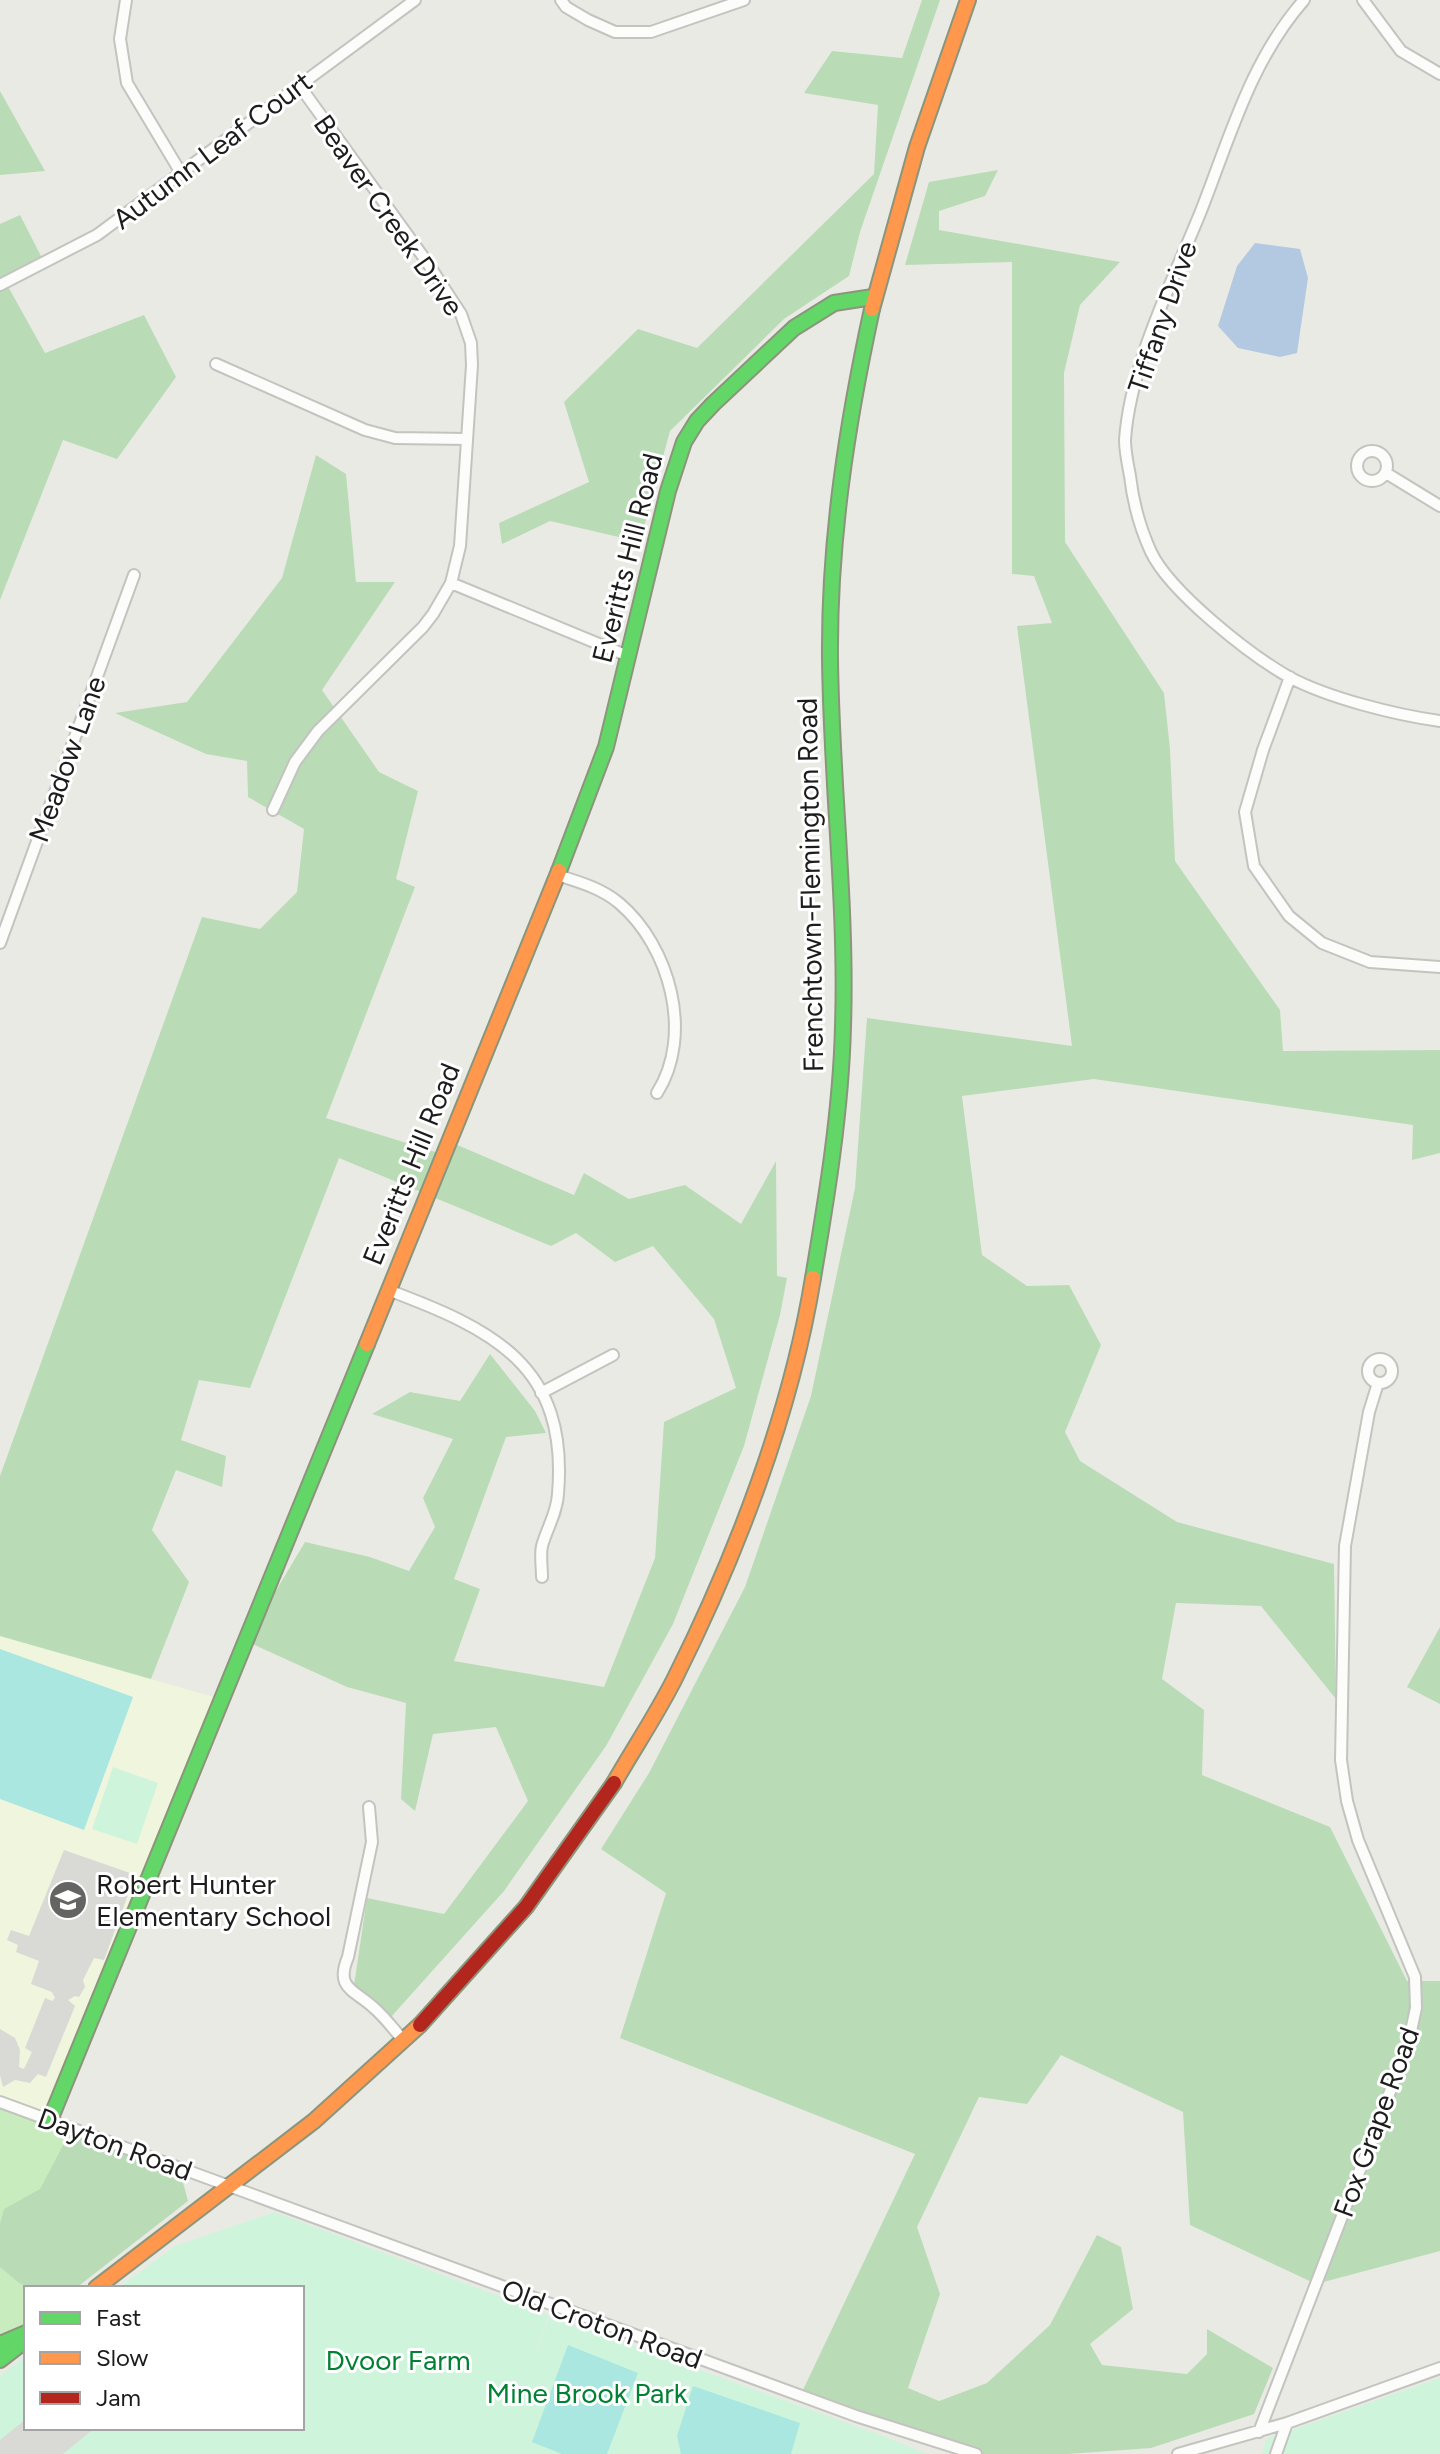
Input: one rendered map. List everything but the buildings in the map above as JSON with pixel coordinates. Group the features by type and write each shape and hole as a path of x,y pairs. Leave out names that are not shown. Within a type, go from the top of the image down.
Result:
{"main road":[{"name":"Frenchtown-Flemington Road","path":"99,2286 324,2114 404,2041 475,1967 546,1881 639,1741 696,1635 731,1558 766,1466 792,1380 819,1258 838,1131 844,969 832,705 831,599 846,435 873,297 908,175 968,0"},
{"name":"Everitts Hill Road","path":"50,2120 557,875 606,747 675,466 684,442 697,421 763,355 809,317 834,303 873,297"},
{"path":"0,2344 24,2333"},
{"path":"0,2360 24,2342"}],"street":[{"path":"126,0 120,39 127,83 181,173"},
{"name":"Autumn Leaf Court","path":"0,285 97,235 415,0"},
{"path":"561,0 566,7 615,32 651,32 744,0"},
{"name":"Tiffany Drive","path":"1304,0 1267,49 1157,316 1135,385 1125,441 1133,504 1152,555 1182,592 1242,645 1290,677 1400,715 1440,721"},
{"path":"1363,0 1401,51 1440,74"},
{"name":"Beaver Creek Drive","path":"273,810 295,762 318,731 423,627 451,583 460,546 471,343 461,314 427,262 299,85"},
{"path":"216,364 365,430 395,438 467,439"},
{"path":"1386,473 1440,506"},
{"name":"Meadow Lane","path":"0,943 134,575"},
{"path":"451,583 628,656"},
{"path":"1290,677 1263,750 1245,812 1254,866 1289,916 1322,943 1370,962 1440,967"},
{"path":"557,875 602,891 618,902 642,929 662,963 670,988 675,1026 669,1074 657,1093"},
{"path":"388,1290 457,1316 502,1343 527,1368 541,1393 554,1428 559,1475 556,1511 541,1549 542,1577"},
{"path":"541,1393 613,1355"},
{"name":"Fox Grape Road","path":"1259,2432 1408,2045 1416,2008 1415,1977 1363,1854 1347,1801 1341,1760 1345,1546 1369,1412 1378,1383"},
{"path":"369,1807 372,1842 348,1957 342,1971 352,1992 372,2005 404,2041"},
{"name":"Dayton Road","path":"0,2102 231,2187"},
{"name":"Old Croton Road","path":"231,2187 856,2416 976,2454"},
{"path":"1178,2454 1287,2423 1440,2368"},
{"path":"1276,2454 1287,2423"}],"shaded area":[{"path":"1255,243 1300,249 1308,278 1297,353 1280,357 1238,348 1218,326 1237,266"},
{"name":"Robert Hunter Elementary School","path":"0,1636 217,1698 51,2106 35,2114 0,2102"},
{"path":"64,1850 133,1874 128,1887 121,1885 129,1892 104,1960 94,1958 79,1997 68,2000 75,2006 46,2077 38,2074 30,2083 15,2080 3,2087 0,2029 15,2038 20,2050 19,2067 24,2069 32,2052 25,2048 45,1998 52,2001 55,1998 52,1992 31,1984 39,1961 16,1952 18,1945 7,1940 11,1930 29,1936"},
{"path":"24,2421 24,2430 91,2431 63,2454 0,2454 0,2440"}],"green space":[{"path":"922,0 940,0 860,232 849,276 784,319 670,431 640,542 550,521 502,544 499,523 589,482 564,402 638,329 697,348 874,174 878,105 804,93 832,51 902,58"},
{"path":"0,91 45,171 0,175"},
{"path":"998,170 985,196 939,211 939,230 1120,262 1080,305 1064,373 1065,542 1164,693 1175,861 1280,1010 1283,1051 1440,1050 1440,1153 1412,1160 1413,1125 1094,1079 962,1096 982,1255 1027,1286 1069,1285 1101,1345 1065,1432 1080,1461 1177,1522 1334,1564 1336,1699 1261,1606 1176,1603 1162,1679 1204,1710 1202,1775 1330,1827 1407,1981 1440,1981 1440,2251 1316,2284 1190,2225 1183,2112 1061,2055 1027,2104 979,2097 917,2227 940,2294 908,2388 939,2401 987,2383 1050,2325 1097,2235 1121,2247 1133,2309 1090,2344 1102,2365 1187,2374 1207,2354 1207,2329 1273,2368 1254,2414 1151,2448 1068,2454 981,2454 802,2392 915,2154 620,2038 666,1893 601,1849 649,1773 745,1587 811,1396 855,1188 867,1018 1072,1046 1017,626 1052,623 1034,576 1012,574 1012,262 905,265 929,182"},
{"path":"20,215 43,260 5,281 45,353 144,315 176,377 117,459 63,440 0,600 0,224"},
{"path":"316,455 346,474 356,582 395,582 322,690 379,772 418,791 396,879 415,887 326,1118 442,1154 448,1141 574,1195 584,1173 629,1199 685,1185 741,1224 776,1161 777,1276 787,1278 744,1446 673,1624 606,1746 504,1891 391,2017 353,1992 367,1898 444,1914 528,1801 496,1727 433,1734 415,1811 401,1799 406,1703 347,1687 246,1641 305,1542 370,1557 409,1571 435,1527 423,1498 453,1439 372,1414 410,1392 460,1401 490,1354 535,1411 546,1433 506,1437 454,1579 480,1589 454,1661 604,1687 655,1558 664,1422 736,1388 714,1319 653,1246 615,1262 576,1233 551,1246 339,1158 250,1388 199,1380 181,1440 226,1456 222,1487 176,1470 152,1530 189,1582 151,1679 0,1636 0,1476 202,917 260,929 297,892 304,829 248,797 247,761 206,754 115,713 187,702 282,578"},
{"path":"1440,1627 1440,1704 1407,1687"},
{"path":"0,1649 133,1697 84,1830 0,1799"},
{"path":"113,1767 158,1783 137,1844 92,1829"},
{"path":"0,2109 70,2132 62,2286 24,2286 24,2325 0,2337"},
{"path":"70,2132 181,2175 188,2201 79,2286 27,2286 0,2267 0,2224 4,2209 40,2189"},
{"name":"Dvoor Farm","path":"275,2212 549,2315 533,2361 550,2316 927,2454 0,2454 0,2376 24,2358 24,2430 304,2430 304,2286 121,2286 175,2246"},
{"name":"Mine Brook Park","path":"568,2345 638,2373 607,2454 562,2454 532,2442"},
{"path":"1440,2378 1440,2454 1262,2454 1266,2439"},
{"path":"693,2386 800,2423 791,2454 681,2454 677,2436"}],"traffic: fast":[{"path":"559,871 606,747 668,491 684,442 697,421 713,404 794,328 834,303 873,297"},
{"path":"813,1278 836,1121 843,1026 843,934 831,703 830,613 841,482 872,309"},
{"path":"50,2120 367,1344"},
{"path":"0,2344 24,2334"},
{"path":"0,2360 24,2342"}],"traffic: slow":[{"path":"872,309 917,147 968,0"},
{"path":"367,1344 559,871"},
{"path":"614,1783 675,1678 740,1533 791,1380 813,1278"},
{"path":"99,2286 314,2121 420,2025"}],"traffic: jam":[{"path":"420,2025 526,1907 614,1783"}],"place":[{"name":"Robert Hunter Elementary School","path":"68,1900"}]}
